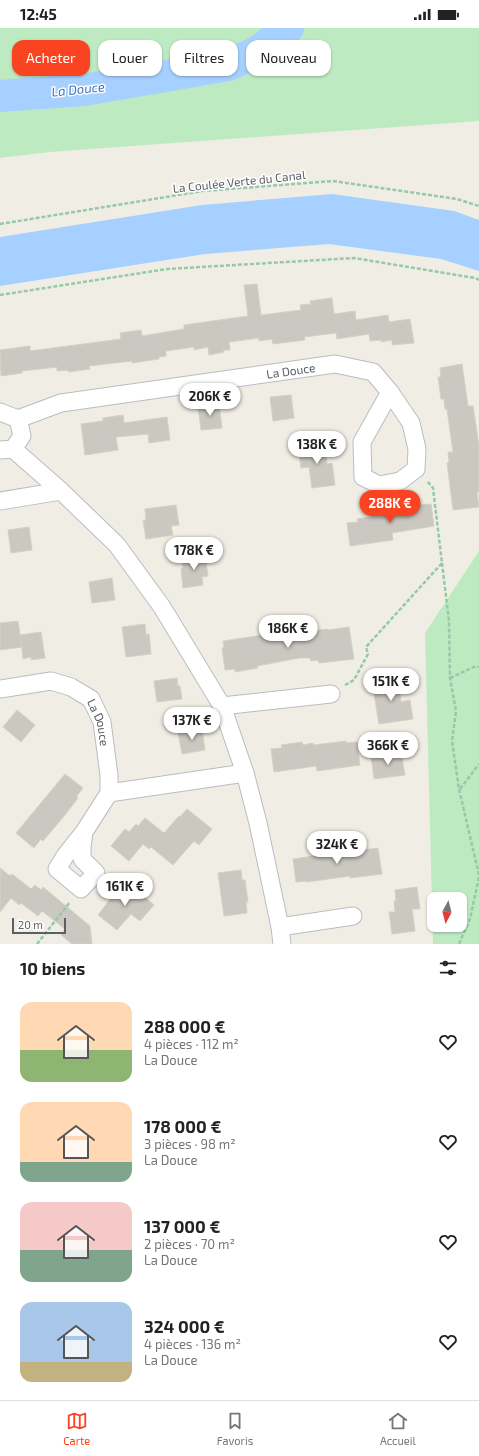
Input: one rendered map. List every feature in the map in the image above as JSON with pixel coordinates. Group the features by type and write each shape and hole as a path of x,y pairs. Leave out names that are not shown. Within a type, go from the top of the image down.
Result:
{"street":[{"name":"La Douce","path":"18,418 61,403 335,364 374,372 390,392 411,423 416,449 416,469"},
{"path":"390,392 362,442 363,477 379,484 400,481 416,469"},
{"path":"0,412 18,418 22,436 6,450 61,491 116,545 162,607 222,706 245,773 258,822 281,936 352,916"},
{"path":"0,501 61,491"},
{"name":"La Douce","path":"0,689 51,681 71,687 91,699 102,722 109,775 109,793"},
{"path":"222,706 331,694"},
{"path":"84,832 82,859 96,873 81,889 57,869 65,856 84,832 109,793 245,773"}],"path":[{"name":"La Coulée Verte du Canal","path":"0,224 203,191 333,181 457,199 479,206"},
{"path":"0,295 167,269 354,258 475,278 479,280"},
{"path":"416,469 433,488 448,621 450,678 456,710 452,741 459,789 479,876 470,919 459,944"},
{"path":"331,694 354,680 368,654 366,647 442,563"},
{"path":"450,678 476,666 479,667"},
{"path":"459,789 479,764"},
{"path":"37,944 81,889"}],"green space":[{"path":"0,28 479,28 479,121 50,152 0,158"},
{"path":"479,551 479,944 433,944 433,932 467,932 467,892 432,892 425,633"}],"water":[{"path":"332,194 454,211 479,220 479,271 441,259 329,244 205,254 0,286 0,237 202,205"}],"building":[{"path":"257,284 261,315 301,310 300,305 311,304 310,301 332,298 334,314 355,311 356,320 388,315 389,322 410,319 414,343 392,345 392,340 381,342 381,340 370,341 369,334 337,339 336,333 304,337 305,340 273,344 272,339 259,341 259,338 229,342 230,350 223,350 224,352 209,355 208,347 194,350 194,347 166,351 166,356 159,357 159,359 132,363 132,361 89,366 90,369 68,372 68,370 57,371 57,367 22,371 22,373 1,376 0,350 30,346 30,351 121,339 120,333 141,330 142,336 184,329 184,325 248,316 244,285"},
{"path":"462,364 468,406 473,406 479,446 479,492 477,492 479,507 453,510 447,463 449,462 448,452 453,452 447,409 445,409 444,399 441,399 438,377 441,377 440,368"},
{"path":"291,395 294,418 273,421 270,397"},
{"path":"219,404 222,428 201,430 198,407"},
{"path":"123,415 124,423 167,417 170,440 149,443 148,434 116,437 118,450 85,455 81,424 103,421 103,418"},
{"path":"322,443 323,453 326,453 327,464 332,463 335,485 312,488 309,467 301,468 298,446"},
{"path":"420,503 420,505 431,504 434,526 392,533 393,540 350,546 347,523 358,522 357,519 389,514 388,509"},
{"path":"176,505 179,525 171,526 173,535 146,539 143,520 146,520 145,509"},
{"path":"29,527 32,550 11,553 8,530"},
{"path":"205,555 208,576 202,577 203,585 183,588 181,569 183,568 182,558"},
{"path":"112,578 115,600 92,603 89,582"},
{"path":"18,621 20,635 41,632 45,658 31,660 31,657 23,659 22,647 0,650 0,623"},
{"path":"145,624 146,635 149,634 151,654 126,657 122,627"},
{"path":"349,627 354,659 319,663 318,660 311,661 310,658 299,658 235,672 235,669 225,670 222,648 224,647 223,641 263,635 263,637"},
{"path":"398,676 401,702 410,700 413,719 379,724 373,688 376,688 375,680"},
{"path":"177,678 182,699 157,702 154,681"},
{"path":"17,710 35,725 21,742 3,727"},
{"path":"202,729 205,750 182,754 178,732"},
{"path":"346,741 346,743 357,742 360,765 317,771 316,766 274,772 271,749 282,748 281,745 302,742 303,745 313,743 314,745"},
{"path":"401,752 405,775 374,779 371,756"},
{"path":"65,774 83,788 76,797 78,798 65,815 43,841 41,839 34,848 16,833"},
{"path":"187,809 212,829 199,845 194,841 173,865 151,847 149,849 143,844 129,861 111,846 125,829 129,832 136,824 138,826 145,818 164,833"},
{"path":"334,846 336,854 378,848 382,874 296,882 293,859 314,856 313,849"},
{"path":"0,868 10,876 12,874 31,889 35,885 41,890 43,887 90,926 92,944 72,944 61,935 65,929 42,911 38,916 21,903 19,905 11,898 0,912"},
{"path":"241,870 242,880 245,880 248,902 246,902 247,913 224,916 218,873"},
{"path":"127,882 154,905 140,921 131,914 117,930 98,915 118,889 120,891"},
{"path":"417,887 420,909 412,909 415,931 392,934 389,912 395,912 395,890"}],"waterway":[{"name":"La Douce","path":"0,96 84,90 229,65 259,51 288,28"}]}
